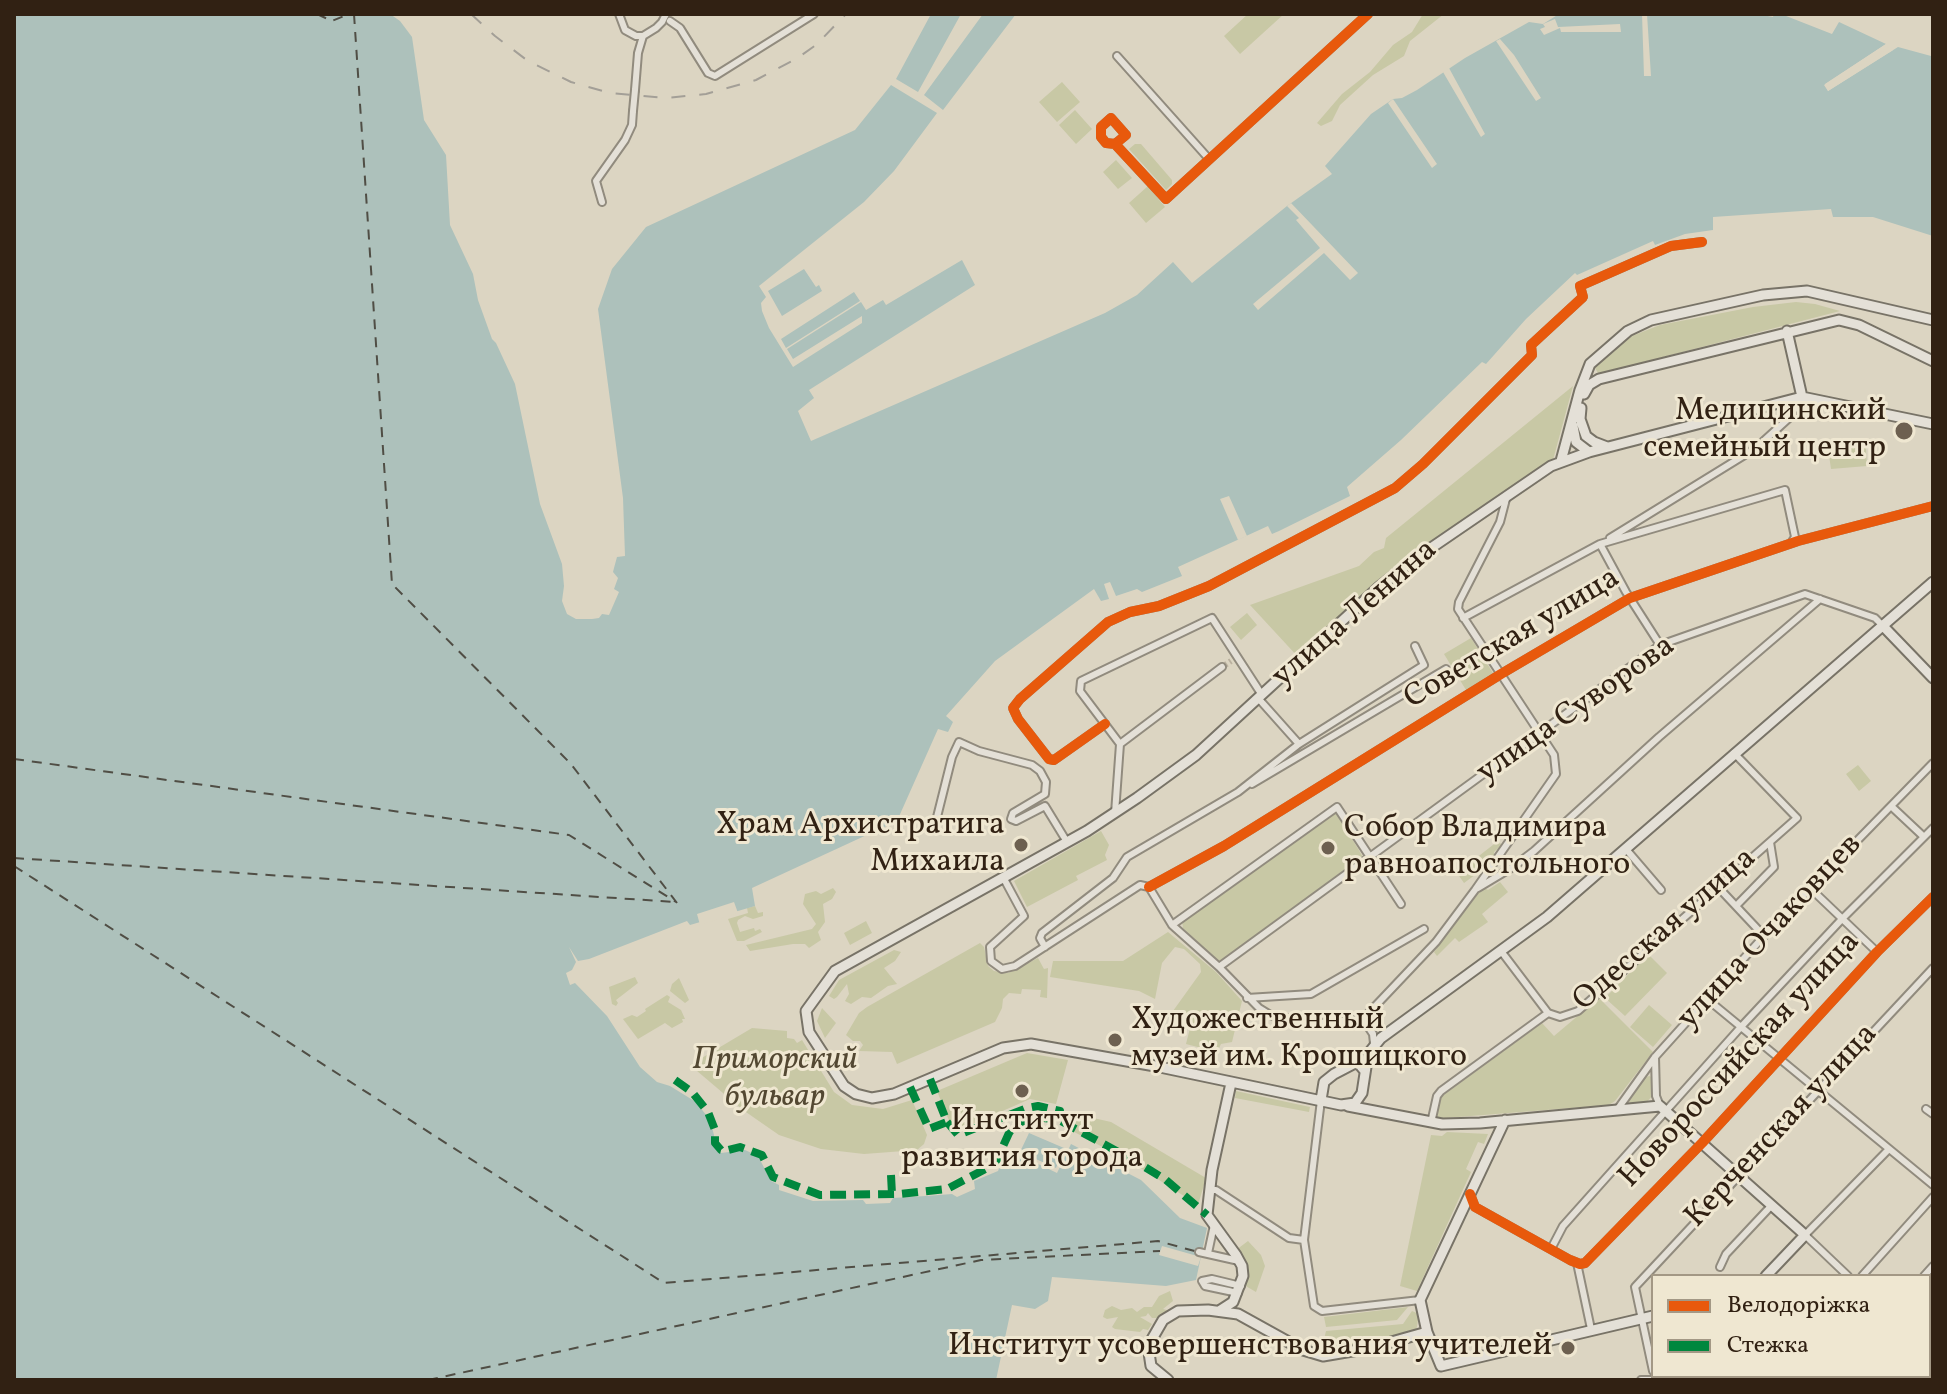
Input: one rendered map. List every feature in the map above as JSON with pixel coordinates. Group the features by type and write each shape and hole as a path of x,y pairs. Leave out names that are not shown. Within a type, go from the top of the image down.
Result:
{"main road":[{"path":"1561,461 1590,364 1628,331 1651,320 1763,295 1807,291 1933,320"},
{"path":"1607,447 1586,436 1580,419 1584,393 1591,383 1599,379 1829,321 1849,321 1933,361"},
{"path":"1787,331 1802,397"},
{"name":"улица Ленина","path":"1231,1083 1031,1044 1003,1048 887,1096 861,1096 848,1089 836,1075 806,1025 806,1011 830,976 1067,842 1115,813 1196,755 1379,587 1507,494 1561,461 1802,397 1933,424"},
{"path":"1575,415 1576,442 1589,452"},
{"path":"1341,1105 1355,1103 1362,1093 1373,1047 1547,917 1933,582"},
{"path":"1883,626 1933,678"},
{"path":"1321,1100 1324,1082 1349,1064 1360,1065 1365,1071"},
{"path":"1238,1314 1235,1304 1243,1270 1207,1215 1209,1190 1231,1083 1431,1123 1480,1123 1617,1110 1663,1109 1805,1235 1768,1274"},
{"path":"1362,1093 1368,1106 1379,1112"},
{"path":"1505,1120 1420,1300 1427,1332 1441,1366 1651,1316"},
{"path":"1219,1311 1227,1308 1239,1292"},
{"path":"1168,1380 1151,1366 1148,1346 1163,1320 1178,1311 1238,1314 1303,1350 1323,1356 1370,1348 1427,1332"}],"street":[{"path":"619,14 621,25 630,34 638,53"},
{"path":"602,202 596,181 632,125 638,53 643,36 665,19 680,28 708,73 715,76 814,14"},
{"path":"1115,144 1126,135 1111,118 1101,127 1101,137 1106,143 1115,144 1166,199 1368,14"},
{"path":"630,34 643,36"},
{"path":"1117,56 1209,159"},
{"path":"1105,724 1054,760 1049,759 1034,740 1013,708 1097,629 1118,616 1159,606 1209,586 1395,488 1532,355 1531,345 1583,297 1580,286 1671,246 1702,242"},
{"path":"1463,618 1600,544 1756,448 1789,418 1802,397"},
{"path":"1600,544 1785,490 1795,537 1791,544"},
{"path":"1149,887 1172,925 1219,967 1247,998 1272,1016 1322,1023 1363,1019 1436,942 1556,774 1554,755 1458,609 1500,522 1507,494"},
{"name":"Советская улица","path":"1003,877 1024,916 994,941 989,952 991,961 997,967 1007,969 1140,885 1149,887 1224,846 1630,598 1791,544 1933,506"},
{"path":"1600,544 1660,645"},
{"name":"улица Суворова","path":"1219,967 1660,645 1805,594 1875,618 1883,626"},
{"path":"1475,890 1534,851 1659,737 1820,599"},
{"path":"1115,813 1120,744 1080,691 1081,681 1212,618 1234,659 1260,697 1299,744"},
{"path":"1238,792 1299,744 1424,665 1415,646"},
{"path":"1120,744 1222,667"},
{"path":"1045,947 1040,938 1042,933 1113,878 1127,857 1446,669"},
{"path":"1375,696 1383,708"},
{"path":"934,829 952,757 959,742 979,751 1032,765 1040,771 1046,782 1045,794 1013,813 1011,819 1016,821 1045,806 1067,842"},
{"name":"Одесская улица","path":"1431,1123 1441,1091 1548,1013 1560,1017 1578,1011 1797,818 1734,753"},
{"name":"улица Очаковцев","path":"1617,1110 1655,1057 1764,936 1933,763"},
{"path":"1323,784 1328,792"},
{"path":"1891,806 1924,837"},
{"path":"1172,925 1337,807 1401,904"},
{"path":"1551,1249 1563,1226 1663,1109 1842,919 1933,828"},
{"path":"1736,906 1774,867 1770,842"},
{"path":"1625,848 1661,890"},
{"path":"1718,887 1764,936"},
{"path":"1810,888 1877,952"},
{"name":"Новороссийская улица","path":"1577,1263 1588,1262 1877,952 1933,897"},
{"path":"1247,998 1311,994 1424,929"},
{"path":"1501,951 1548,1013"},
{"name":"Керченская улица","path":"1640,1319 1635,1287 1933,968"},
{"path":"1707,999 1933,1185"},
{"path":"1349,1064 1373,1047 1373,1034 1363,1019"},
{"path":"1655,1057 1656,1096 1663,1109"},
{"path":"1321,1100 1304,1240 1313,1304 1322,1311 1420,1300"},
{"path":"1926,1109 1933,1114"},
{"path":"1846,1274 1805,1235 1889,1149"},
{"path":"1209,1190 1216,1190 1289,1238 1304,1240"},
{"path":"1470,1194 1475,1207 1577,1263 1591,1329"},
{"path":"1864,1274 1933,1197"},
{"path":"1720,1267 1726,1254 1772,1205"},
{"path":"1208,1253 1214,1225"},
{"path":"1199,1252 1239,1261"},
{"path":"1212,1279 1239,1292 1205,1286 1202,1281 1212,1279"},
{"path":"1640,1319 1651,1362"}],"green space":[{"path":"1248,14 1284,14 1240,54 1224,36"},
{"path":"1423,14 1444,14 1410,41 1404,56 1373,75 1340,105 1332,121 1321,126 1317,123 1393,45 1412,32"},
{"path":"1062,82 1080,102 1057,122 1039,102"},
{"path":"1075,110 1092,129 1076,144 1059,125"},
{"path":"1141,144 1172,180 1166,190 1129,149"},
{"path":"1116,160 1132,178 1118,189 1103,172"},
{"path":"1148,186 1165,207 1146,223 1129,203"},
{"path":"1796,302 1840,311 1602,373 1595,368 1632,336 1660,325"},
{"path":"1573,386 1553,460 1403,563 1299,658 1250,605 1359,566 1374,552 1384,548 1386,538"},
{"path":"1828,448 1866,448 1867,466 1831,469"},
{"path":"1247,613 1257,625 1241,640 1230,627"},
{"path":"1471,638 1493,673 1466,690 1444,654"},
{"path":"1858,765 1871,781 1859,791 1846,774"},
{"path":"1335,811 1363,857 1219,962 1183,928 1182,921"},
{"path":"1101,831 1109,845 1105,855 1107,860 1076,876 1078,880 1027,907 1014,881"},
{"path":"1498,841 1502,845 1494,852 1495,855 1482,866 1480,864 1483,869 1464,883 1457,873"},
{"path":"1500,882 1508,892 1482,914 1488,922 1459,942 1455,938 1437,956 1434,952 1483,887 1488,890"},
{"path":"833,888 836,892 832,899 823,904 825,922 818,932 821,940 809,948 805,944 793,944 750,951 746,945 812,929 816,924 803,904 805,894 816,891 821,894"},
{"path":"755,906 758,913 763,912 763,916 753,919 745,916 737,923 740,932 754,928 762,932 737,941 728,919 748,913 747,908"},
{"path":"866,921 872,933 850,945 844,933"},
{"path":"1168,932 1216,972 1242,1001 1232,1042 1221,1044 1217,1052 1186,1044 1191,1024 1173,1011 1201,972 1200,964 1184,949 1175,947 1162,963 1155,999 1139,991 1050,977 1053,961 1123,961"},
{"path":"980,943 984,947 988,966 994,971 1008,973 1038,958 1044,969 1048,968 1047,998 1040,997 1041,990 1022,989 1021,994 1009,993 1003,999 995,1022 897,1064 892,1052 859,1051 863,1045 860,1041 853,1041 846,1035 859,1013 867,1007"},
{"path":"894,950 901,952 895,961 884,968 897,984 888,986 871,998 862,997 851,1004 845,1001 849,994 847,984 834,999 829,996 839,980"},
{"path":"1648,954 1667,973 1625,1016 1605,998"},
{"path":"635,977 638,983 616,1000 616,1006 612,1004 609,987"},
{"path":"679,978 689,1000 685,1003 670,991"},
{"path":"667,995 670,997 668,1002 681,1010 685,1019 672,1028 665,1023 638,1039 623,1019 632,1015 637,1017"},
{"path":"1599,998 1653,1052 1615,1101 1609,1105 1433,1119 1438,1099 1542,1023 1554,1036"},
{"path":"1649,1005 1672,1025 1653,1047 1630,1027"},
{"path":"822,1008 836,1023 825,1038 817,1021"},
{"name":"Приморский бульвар","path":"752,1028 787,1031 787,1038 797,1043 802,1040 834,1092 852,1105 883,1109 912,1100 927,1135 924,1144 917,1150 864,1154 821,1149 779,1135 743,1110 690,1065"},
{"path":"1027,1053 1068,1060 1056,1104 1030,1099 959,1130 950,1123 937,1091"},
{"path":"1650,1076 1653,1080 1652,1096 1647,1102 1632,1106 1628,1100 1630,1096 1645,1077"},
{"path":"1236,1091 1310,1107 1309,1112 1235,1098"},
{"path":"1080,1115 1111,1122 1206,1178 1198,1205 1131,1162 1061,1125 1064,1118"},
{"path":"1447,1132 1488,1134 1484,1144 1478,1142 1466,1169 1471,1172 1417,1291 1400,1286 1431,1135 1442,1136"},
{"path":"1248,1241 1261,1255 1265,1266 1256,1292 1244,1285 1236,1250"},
{"path":"1170,1291 1173,1301 1163,1309 1170,1311 1163,1318 1152,1318 1148,1313 1140,1317 1152,1324 1148,1330 1115,1329 1112,1327 1118,1317 1103,1317 1105,1310 1112,1306 1121,1310 1132,1308 1137,1312 1144,1307 1152,1307 1159,1296"},
{"path":"1408,1307 1397,1320 1326,1327 1324,1317"},
{"path":"1412,1311 1419,1314 1416,1332 1369,1346 1321,1352 1326,1331 1403,1324"}],"water":[{"path":"14,14 390,14 400,21 412,37 424,120 446,155 450,225 473,274 478,300 492,339 515,384 540,504 562,564 562,601 567,614 576,619 609,615 619,592 614,589 618,578 613,572 614,568 617,557 625,556 623,498 598,309 612,269 646,227 855,130 891,85 937,113 894,171 864,202 759,286 766,297 761,303 769,328 793,367 862,323 862,316 793,359 787,349 861,302 866,310 883,300 886,305 962,260 975,285 809,390 814,398 798,411 811,441 1105,313 1137,295 1173,262 1192,283 1332,174 1325,166 1371,114 1393,99 1417,90 1465,58 1529,22 1543,24 1559,14 1757,14 1773,17 1774,14 1781,14 1832,34 1839,22 1886,44 1825,84 1828,91 1898,47 1931,56 1933,236 1873,217 1833,217 1831,209 1713,217 1713,230 1685,234 1655,245 1653,241 1577,275 1575,273 1526,319 1486,364 1482,362 1347,487 1350,496 1272,534 1268,526 1178,567 1182,576 1142,592 1137,589 1116,596 1110,582 1104,584 1109,599 1101,601 1094,589 995,661 946,716 953,722 948,732 938,729 897,821 752,888 755,906 690,925 687,921 589,959 578,961 569,947 576,962 572,970 566,973 570,985 575,983 607,1016 640,1067 657,1082 696,1102 710,1120 713,1146 721,1153 745,1150 758,1156 771,1181 779,1185 779,1190 813,1201 863,1200 866,1204 890,1203 893,1198 952,1194 957,1197 975,1189 974,1181 998,1171 1007,1149 1057,1173 1071,1144 1141,1180 1180,1218 1207,1228 1196,1280 1166,1286 1052,1277 1048,1301 1035,1309 1012,1305 996,1380 14,1380"},
{"path":"931,14 961,14 918,92 896,79"},
{"path":"983,14 1016,14 943,110 924,95"},
{"path":"804,269 822,291 782,316 768,291"},
{"path":"854,292 860,301 786,348 781,339"},
{"path":"1029,1133 1064,1148 1056,1168 1020,1152"}],"pier":[{"path":"1642,14 1647,14 1651,76 1644,76"},
{"path":"1555,19 1558,27 1620,24 1621,32 1561,32 1560,28 1544,35 1540,29 1545,27 1543,24"},
{"path":"1500,39 1541,98 1536,101 1496,41"},
{"path":"1886,44 1888,47 1854,70 1890,47 1893,50 1828,91 1824,85"},
{"path":"1449,68 1485,134 1481,137 1443,72"},
{"path":"1393,99 1437,164 1432,168 1388,103"},
{"path":"1291,203 1358,273 1350,280 1324,253 1258,310 1253,304 1320,248 1296,220 1299,218 1287,206"},
{"path":"1229,496 1247,536 1238,540 1220,499"},
{"path":"734,902 738,913 700,925 697,914"},
{"path":"1162,1246 1201,1257 1198,1266 1159,1255"}],"ferry route":[{"path":"317,14 332,21 349,14"},
{"path":"354,14 392,584 571,764 677,903"},
{"path":"14,759 569,835 676,902"},
{"path":"14,858 675,902"},
{"path":"14,866 664,1283 1158,1241 1198,1252"},
{"path":"428,1380 981,1260 1160,1251"}],"tunnel":[{"path":"1222,667 1231,661"}],"railway":[{"path":"471,14 528,61 571,82 610,93 666,98 706,94 756,80 816,45 846,14"},
{"path":"1928,14 1933,16"}],"marked path":[{"path":"910,1087 929,1129 947,1122 930,1079"},
{"path":"675,1080 692,1092 708,1112 715,1130 715,1143 721,1150 740,1147 762,1155 773,1177 820,1195 899,1194 947,1189 995,1164 1016,1124 1035,1117 1059,1120 1135,1161 1166,1180 1207,1215"},
{"path":"947,1122 958,1135 1038,1106 1060,1111 1059,1120"},
{"path":"891,1175 892,1194"}],"cycle path":[{"path":"1115,144 1126,135 1111,118 1101,127 1101,137 1106,143 1115,144 1166,199 1368,14"},
{"path":"1105,724 1054,760 1049,759 1013,708 1108,622 1209,586 1395,488 1532,355 1531,345 1583,297 1580,286 1671,246 1702,242"},
{"path":"1149,887 1224,846 1630,598 1798,541 1933,506"},
{"path":"1470,1194 1475,1207 1570,1260 1585,1263 1702,1143 1877,952 1933,897"}],"place":[{"name":"Медицинский семейный центр","path":"1904,431"},
{"name":"Храм Архистратига Михаила","path":"1021,845"},
{"name":"Собор Владимира равноапостольного","path":"1328,848"},
{"name":"Художественный музей им. Крошицкого","path":"1115,1040"},
{"name":"Институт развития города","path":"1022,1091"},
{"name":"Институт усовершенствования учителей","path":"1568,1348"}]}
